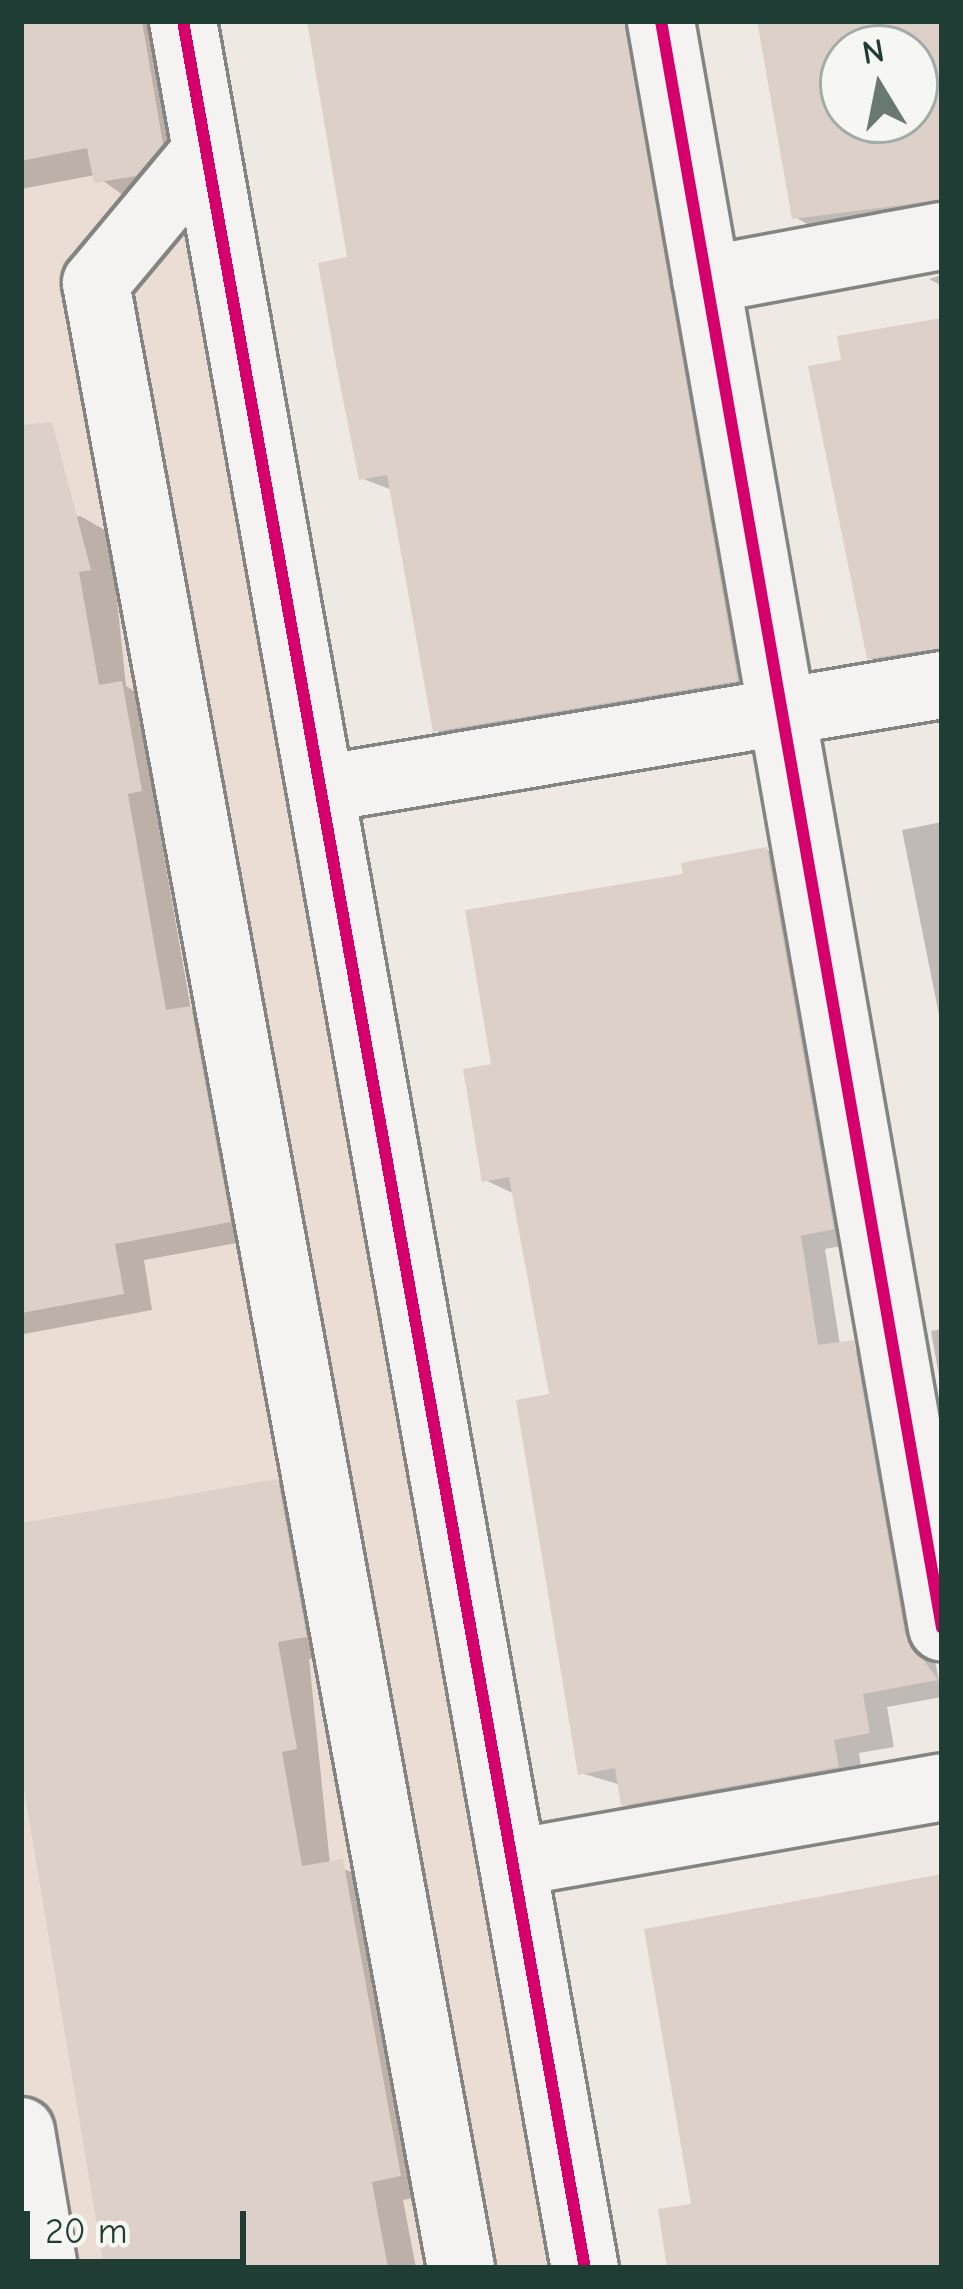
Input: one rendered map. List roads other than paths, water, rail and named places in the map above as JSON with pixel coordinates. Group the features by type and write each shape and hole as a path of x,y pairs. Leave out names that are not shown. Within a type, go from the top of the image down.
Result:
{"street":[{"path":"183,21 585,2268"},
{"path":"661,21 942,1628"},
{"path":"206,151 95,283 461,2268"},
{"path":"706,280 942,236"},
{"path":"321,789 942,685"},
{"path":"513,1863 942,1787"},
{"path":"21,2131 44,2268"}]}
